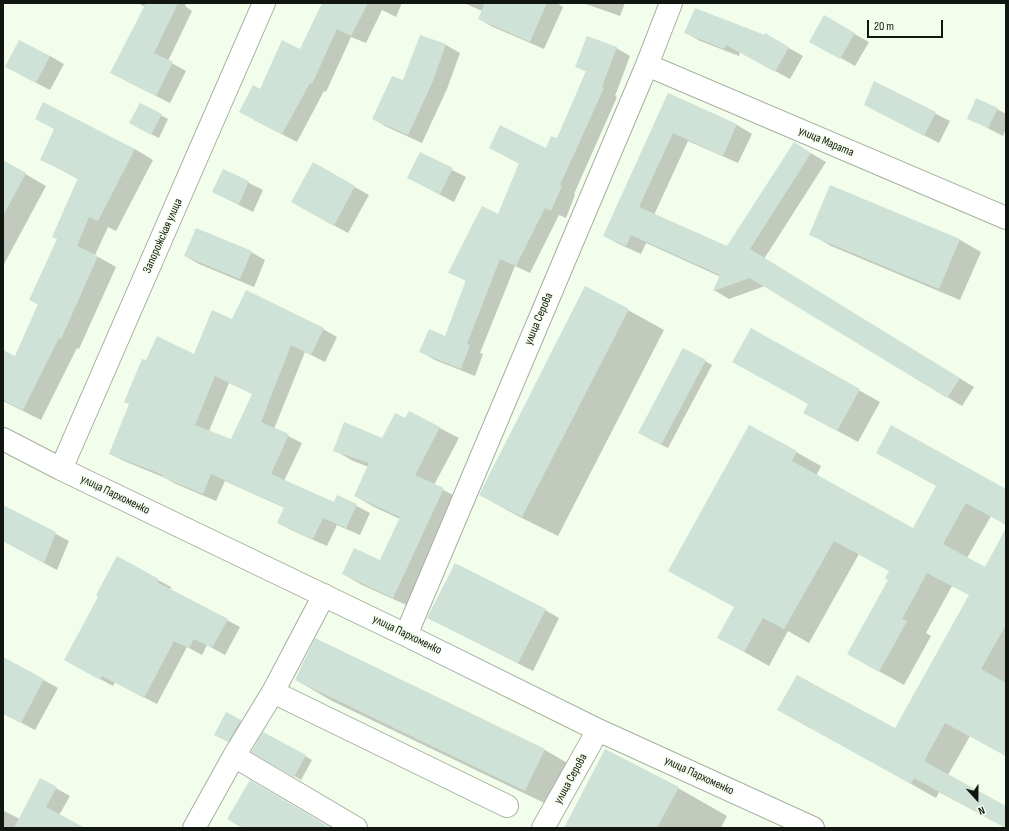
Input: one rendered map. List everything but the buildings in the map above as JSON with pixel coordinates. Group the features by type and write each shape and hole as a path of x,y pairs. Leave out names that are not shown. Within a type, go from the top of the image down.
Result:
{"street":[{"name":"Запорожская улица","path":"61,469 264,3"},
{"name":"улица Серова","path":"406,634 647,65 671,3"},
{"name":"улица Марата","path":"647,65 1006,218"},
{"name":"улица Пархоменко","path":"3,439 61,469 406,634 598,730 813,828"},
{"path":"194,828 234,756 273,692 324,595"},
{"path":"273,692 507,806"},
{"name":"улица Серова","path":"543,828 598,730"},
{"path":"234,756 356,828"}]}
